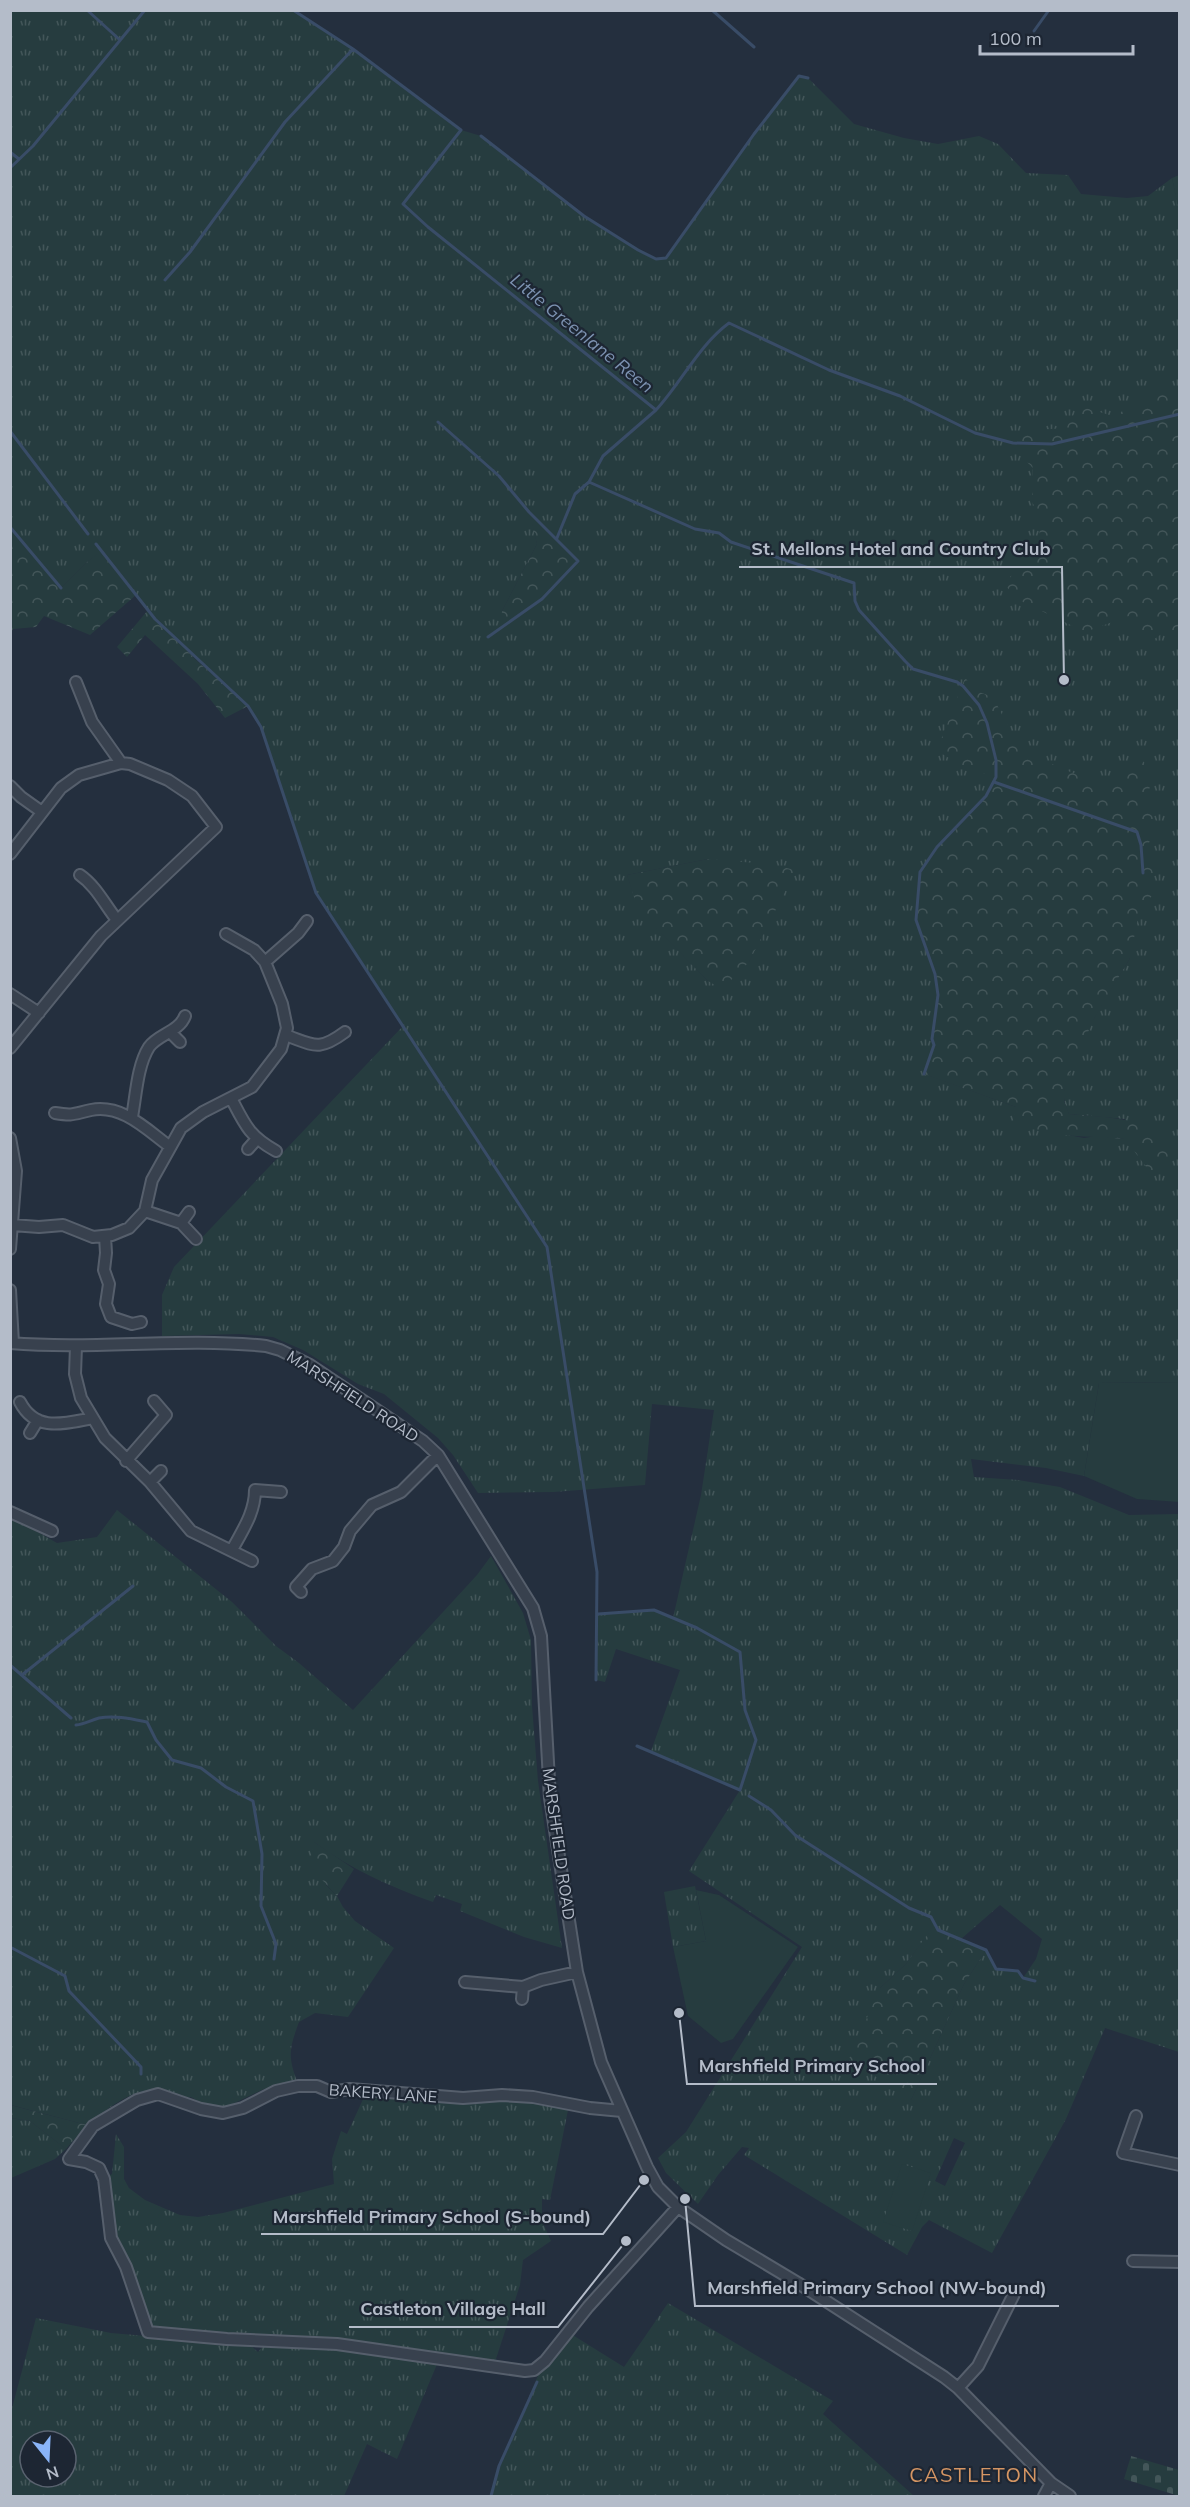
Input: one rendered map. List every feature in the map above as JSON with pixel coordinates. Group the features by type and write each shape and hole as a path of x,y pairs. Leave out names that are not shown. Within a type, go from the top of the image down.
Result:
{"street":[{"path":"76,682 92,722 121,763"},
{"path":"10,854 61,788 79,775 121,763 150,771 176,785 192,796 216,827 101,936 10,1048"},
{"path":"10,786 42,812"},
{"path":"80,874 92,883 117,920"},
{"path":"265,962 289,933 307,921"},
{"path":"12,1225 63,1226 93,1237 105,1236 129,1228 145,1211 152,1179 181,1128 203,1112 252,1087 281,1049 287,1028 282,1004 265,962 254,950 226,934"},
{"path":"10,994 39,1013"},
{"path":"132,1118 143,1060 151,1045 182,1023 185,1016"},
{"path":"170,1032 180,1042"},
{"path":"285,1035 315,1045 329,1044 345,1032"},
{"path":"231,1098 244,1124 256,1140 276,1151"},
{"path":"55,1113 75,1116 91,1110 109,1109 132,1118 169,1146"},
{"path":"10,1138 16,1171 10,1249"},
{"path":"248,1149 256,1140"},
{"path":"145,1211 181,1223 196,1239"},
{"path":"181,1223 189,1212"},
{"path":"105,1236 104,1270 109,1284 106,1304 111,1317 132,1324 141,1322"},
{"path":"10,1290 12,1343"},
{"name":"MARSHFIELD ROAD","path":"12,1343 76,1346 247,1344 280,1350 310,1365 423,1441 438,1455 533,1608 539,1629 550,1798 577,1972 601,2062 637,2148 658,2187 678,2207 726,2240 798,2283 958,2388 1051,2483 1070,2496"},
{"path":"76,1346 75,1374 81,1398 105,1438 150,1482 191,1531 252,1561"},
{"path":"126,1461 166,1415 154,1401"},
{"path":"20,1402 26,1413 38,1420 57,1424 93,1418"},
{"path":"30,1433 38,1420"},
{"path":"301,1592 296,1587 312,1569 333,1561 345,1547 350,1531 372,1505 401,1492 438,1455"},
{"path":"150,1482 161,1471"},
{"path":"232,1550 250,1516 255,1500 255,1490 281,1492"},
{"path":"10,1512 52,1531"},
{"path":"465,1982 523,1987 541,1980 577,1972"},
{"path":"522,1999 523,1987"},
{"name":"BAKERY LANE","path":"622,2111 590,2108 533,2097 502,2095 453,2097 350,2089 332,2092 317,2086 298,2086 276,2091 243,2108 223,2113 201,2109 158,2094 137,2100 93,2126 69,2159 87,2162 99,2168 104,2179 111,2238 126,2267 148,2332 226,2339 337,2344 525,2371 534,2370 545,2361 588,2307 678,2207"},
{"path":"1136,2116 1123,2154 1179,2165"},
{"path":"1132,2261 1179,2262"},
{"path":"958,2388 978,2366 1016,2290"},
{"path":"1044,2496 1051,2483"}],"green space":[{"path":"10,11 293,11 353,49 461,130 481,136 584,216 656,259 666,258 754,134 799,76 808,78 854,124 904,138 938,144 979,136 998,144 1026,173 1068,175 1081,194 1127,198 1148,196 1172,178 1180,213 1179,1382 1099,1383 1084,1476 1046,1468 971,1459 974,1477 1018,1480 1060,1487 1129,1515 1179,1514 1179,2052 1105,2028 1066,2119 992,2253 929,2220 922,2227 907,2255 744,2155 749,2148 742,2147 718,2175 698,2204 666,2173 658,2158 686,2132 802,1947 689,1871 740,1790 651,1751 680,1670 616,1649 605,1682 596,1680 598,1614 654,1610 673,1618 701,1495 714,1410 652,1404 645,1485 553,1492 478,1493 453,1455 438,1438 384,1394 358,1384 303,1350 273,1337 239,1334 162,1336 162,1295 174,1267 403,1026 316,893 261,727 248,706 155,619 102,551 87,562 61,588 11,527","holes":["530,513 578,561 502,627 502,611 537,544","993,782 1130,958 1082,1041 1067,1076 1064,1095 1069,1114 1125,1119 1125,1139 1097,1136 1084,1138 1042,1130 1016,1107 925,1074 934,1045 932,1039 938,995 935,974 922,938 937,847 986,796","708,859 763,932 749,962 708,981 639,910 627,875","1000,1905 1042,1939 1036,1959 1023,1978 1018,1971 996,1969 986,1950 964,1984 911,2100 880,1988 906,1964 935,1925 938,1930 961,1939","954,2138 965,2143 945,2186 935,2181"]},
{"path":"1179,175 1179,213 1172,178"},
{"path":"1160,392 1179,400 1179,640 1169,640 1163,633 1153,640 1132,630 1129,616 1085,632 1017,599 1006,586 1019,561 1039,550 1040,516 1032,502 1033,468 1020,455 1019,431 1066,428 1079,406 1113,416"},
{"path":"529,512 578,561 542,599 501,628 502,611 537,544"},
{"path":"11,527 61,588 101,551 136,595 90,635 44,616 36,627 13,629 11,634"},
{"path":"148,610 195,659 248,706 225,718 198,684 145,635 127,657 117,647"},
{"path":"965,678 979,692 993,697 1018,746 1047,762 1075,774 1102,780 1118,777 1130,765 1143,761 1153,773 1147,799 1156,822 1147,849 1157,889 1139,913 1130,958 1095,1017 1074,1062 1064,1091 1064,1101 1069,1114 1114,1118 1141,1125 1166,1139 1178,1150 1150,1172 1125,1139 1068,1135 1026,1126 1013,1120 1016,1107 924,1074 934,1046 932,1039 938,995 935,974 916,920 920,872 937,847 986,796 996,777 965,766 937,750"},
{"path":"708,859 767,864 796,870 749,962 726,985 715,985 708,981 638,910 627,875"},
{"path":"1179,1382 1179,1502 1137,1499 1084,1476 1099,1383"},
{"path":"117,1510 232,1602 276,1646 353,1710 477,1575 491,1556 523,1613 531,1640 532,1706 538,1781 562,1948 524,1937 460,1911 462,1904 436,1895 433,1902 401,1890 357,1869 314,1842 326,1885 355,1921 394,1948 348,2017 315,2013 299,2022 291,2051 297,2081 264,2089 226,2107 208,2107 191,2097 185,2098 171,2092 145,2091 121,2100 87,2125 11,2105 11,1517 57,1543 97,1537"},
{"path":"314,1842 354,1869 337,1896 321,1878 314,1865 312,1850"},
{"path":"695,1886 706,1941 673,1947 664,1892"},
{"path":"696,1890 719,1895 798,1947 733,2039 721,2043 688,2016 673,1947 706,1941"},
{"path":"935,1924 939,1930 986,1950 964,1984 911,2100 849,2059 880,1988 906,1964"},
{"path":"365,2095 512,2097 569,2105 550,2200 542,2199 542,2221 551,2241 523,2260 520,2285 495,2362 397,2349 343,2339 233,2335 151,2327 132,2267 114,2232 107,2177 112,2174 116,2134 124,2147 124,2179 129,2188 145,2200 180,2215 198,2217 223,2213 334,2184 332,2159 341,2131 347,2134"},
{"path":"10,2105 87,2125 66,2149 30,2121 11,2118"},
{"path":"10,2118 30,2121 66,2149 55,2159 11,2178"},
{"path":"902,2164 931,2173 912,2231 883,2222"},
{"path":"668,2303 833,2401 823,2414 914,2496 491,2496 499,2466 540,2371 571,2334 624,2367"},
{"path":"36,2318 111,2333 250,2345 258,2352 264,2345 343,2350 438,2362 397,2459 367,2444 344,2496 11,2496 11,2412"},
{"path":"1131,2456 1179,2470 1179,2496 1124,2479"}],"waterway":[{"path":"87,10 120,40"},
{"path":"10,168 33,146 145,10"},
{"name":"Little Greenlane Reen","path":"293,10 353,49 461,130 403,204 428,227 656,410 708,342 729,323 829,370 900,396 975,433 1013,443 1052,444 1180,414"},
{"path":"712,10 754,47"},
{"path":"1034,31 1049,10"},
{"path":"165,280 190,252 285,122 353,49"},
{"path":"481,136 584,216 638,250 656,259 666,258 754,134 799,76 808,78"},
{"path":"10,152 19,159"},
{"path":"557,538 575,494 589,482 603,456 656,410"},
{"path":"438,422 499,476 529,512 578,561 542,599 488,637"},
{"path":"10,431 88,534"},
{"path":"589,482 695,529 719,533 731,542 854,583 855,601 859,610 913,669 957,682 979,705 987,723 996,760 996,777 986,796 937,847 920,872 916,920 935,974 938,995 932,1039 934,1045 924,1074"},
{"path":"10,527 61,588"},
{"path":"96,544 155,619 248,706 261,727 316,893 547,1247 597,1572 596,1680"},
{"path":"994,782 1137,832 1141,845 1143,873"},
{"path":"22,1675 133,1586"},
{"path":"598,1614 654,1610 697,1628 740,1652 745,1710 756,1740 740,1790 637,1746"},
{"path":"10,1665 71,1718"},
{"path":"76,1725 105,1717 147,1722 156,1740 172,1760 201,1768 226,1787 253,1801 262,1854 261,1906 276,1944 274,1959"},
{"path":"749,1796 771,1810 795,1835 909,1908 931,1917 938,1930 986,1950 996,1969 1018,1971 1023,1978 1035,1981"},
{"path":"10,1947 65,1976 69,1991 141,2067 141,2074"},
{"path":"491,2496 499,2466 537,2382"}],"place":[{"name":"St. Mellons Hotel and Country Club","path":"1064,680"},
{"name":"Marshfield Primary School","path":"679,2013"},
{"name":"Marshfield Primary School (S-bound)","path":"644,2180"},
{"name":"Marshfield Primary School (NW-bound)","path":"685,2199"},
{"name":"Castleton Village Hall","path":"626,2241"}],"district":[{"name":"CASTLETON","path":"974,2474"}]}
